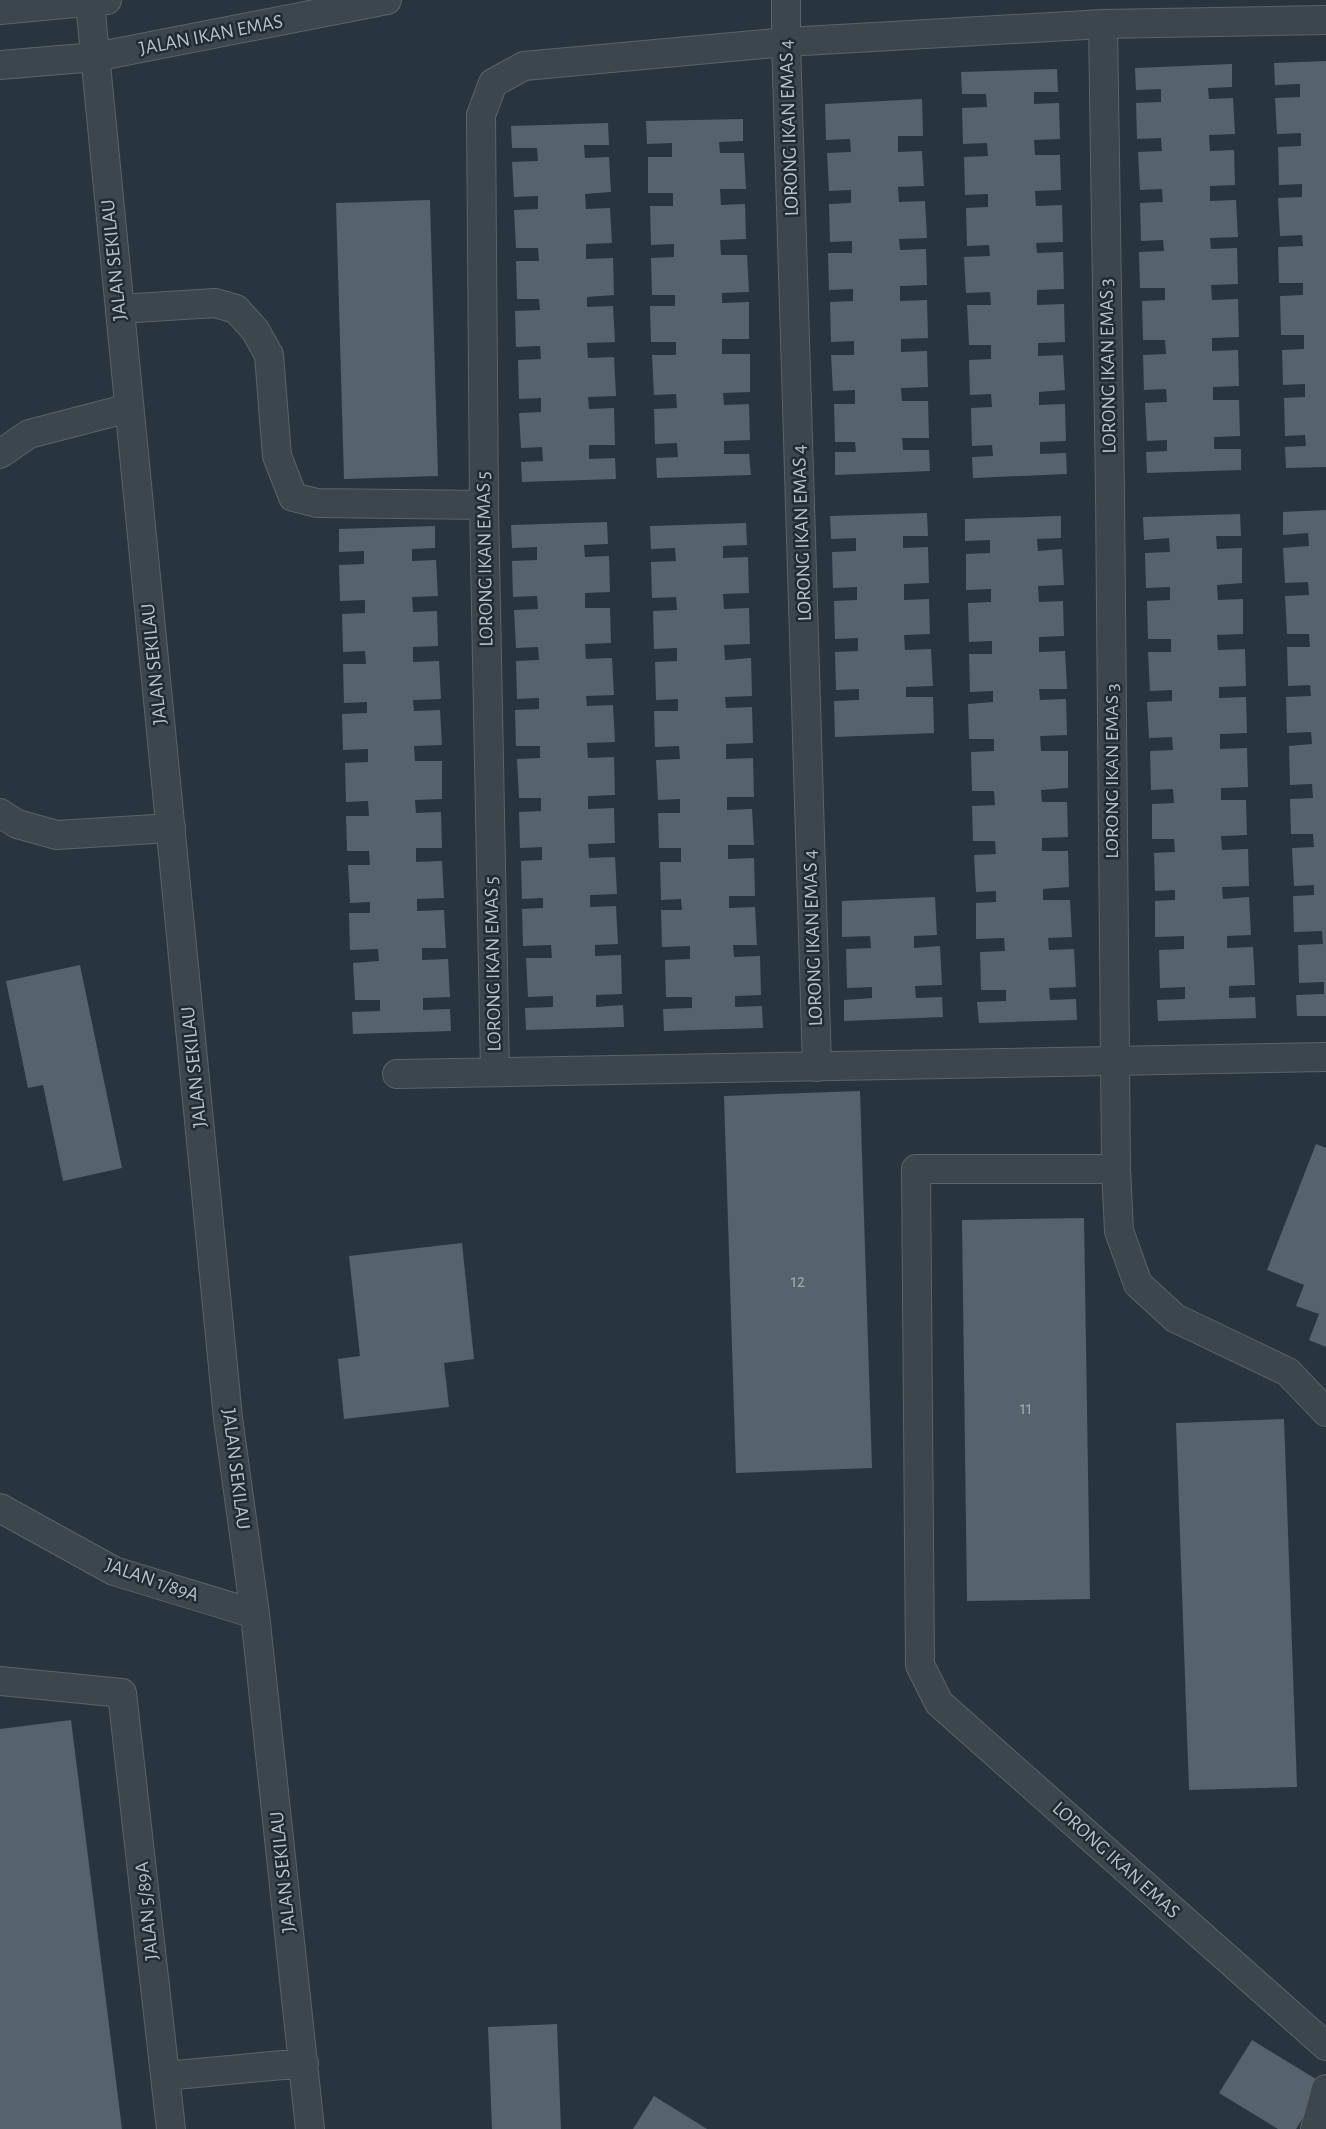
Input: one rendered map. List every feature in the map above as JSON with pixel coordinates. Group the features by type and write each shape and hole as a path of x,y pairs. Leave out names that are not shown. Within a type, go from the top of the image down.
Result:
{"street":[{"name":"JALAN IKAN EMAS","path":"0,65 95,58 387,0"},
{"name":"LORONG IKAN EMAS 4","path":"786,0 817,1066"},
{"name":"JALAN SEKILAU","path":"98,1 95,58 228,1418 255,1614 310,2129"},
{"path":"0,10 98,1"},
{"path":"786,42 1103,24 1326,20"},
{"name":"LORONG IKAN EMAS 3","path":"1103,24 1110,493 1116,1170 1119,1231 1138,1284 1175,1318 1288,1372 1326,1412"},
{"name":"LORONG IKAN EMAS 5","path":"495,1072 484,506 481,115 493,83 524,66 786,42"},
{"path":"120,309 215,303 236,309 255,330 269,356 277,456 293,497 317,503 484,506"},
{"path":"0,454 29,434 129,408"},
{"path":"0,812 17,824 57,836 171,828"},
{"path":"397,1074 1326,1056"},
{"name":"LORONG IKAN EMAS","path":"1116,1170 916,1169 920,1665 938,1703 1326,2046"},
{"name":"JALAN 1/89A","path":"0,1508 114,1571 255,1614"},
{"name":"JALAN 5/89A","path":"0,1681 122,1693 172,2129"},
{"path":"165,2076 304,2063"},
{"path":"1315,2129 1326,2088"}],"building":[{"path":"1326,61 1326,467 1286,468 1285,447 1306,446 1305,435 1285,436 1284,398 1305,397 1305,384 1283,385 1282,350 1304,349 1304,335 1281,335 1280,296 1303,295 1303,283 1279,283 1278,247 1303,246 1302,235 1280,236 1278,198 1302,197 1302,184 1279,185 1278,147 1301,146 1301,133 1277,134 1275,98 1300,97 1300,84 1275,85 1274,63"},
{"path":"1232,64 1232,87 1208,88 1209,99 1233,98 1235,134 1209,135 1210,151 1234,150 1235,185 1210,186 1210,201 1236,200 1238,237 1210,238 1211,249 1237,248 1238,284 1211,285 1212,300 1238,299 1239,337 1212,338 1212,351 1238,350 1239,386 1213,387 1213,400 1239,400 1240,436 1214,437 1214,449 1241,449 1241,470 1147,473 1146,452 1167,451 1167,440 1147,441 1145,403 1167,402 1166,389 1144,390 1143,355 1166,354 1165,340 1143,340 1142,301 1165,300 1165,288 1140,288 1139,252 1164,251 1163,240 1141,241 1140,203 1163,202 1162,189 1140,190 1138,152 1162,151 1161,138 1137,139 1136,103 1161,102 1161,89 1136,90 1135,68"},
{"path":"1057,69 1058,92 1034,92 1034,104 1059,103 1060,139 1034,140 1035,155 1060,155 1061,190 1035,191 1036,206 1062,205 1063,242 1036,243 1037,253 1063,252 1064,289 1037,290 1037,305 1064,304 1065,342 1038,343 1038,356 1063,355 1065,390 1039,392 1039,405 1065,404 1066,441 1040,442 1040,454 1066,453 1067,474 973,478 972,457 993,456 992,445 972,446 971,408 992,407 991,394 970,395 969,360 991,359 991,345 969,345 967,305 991,305 990,292 966,293 964,257 990,256 989,245 967,246 966,208 988,207 988,194 965,195 964,157 988,156 987,143 963,144 962,108 987,107 986,94 962,94 961,72"},
{"path":"922,99 923,136 898,136 898,152 922,151 924,186 898,187 899,202 925,201 927,238 899,239 900,250 926,249 927,285 900,286 900,301 927,300 928,338 901,339 901,352 927,351 928,387 901,388 902,401 928,401 929,438 902,438 903,450 929,450 930,471 835,475 835,452 856,452 855,442 835,442 834,404 855,404 855,390 833,391 831,355 854,355 854,341 831,342 830,302 853,301 853,289 829,290 828,253 852,253 852,241 830,242 829,204 851,203 851,190 829,191 827,153 851,152 850,139 826,140 825,104"},
{"path":"743,119 743,141 719,142 720,153 744,153 746,189 720,189 721,205 745,204 746,239 720,240 721,255 747,255 749,292 722,293 722,303 749,302 749,339 722,339 722,354 750,354 750,392 723,393 724,405 749,404 750,440 724,441 724,454 749,454 751,475 657,478 656,458 678,457 677,443 655,444 654,409 677,408 676,394 654,395 652,355 676,355 676,342 651,342 650,306 675,306 675,295 652,295 651,258 674,257 674,244 651,245 650,206 673,206 673,193 648,193 648,157 672,157 672,143 647,144 646,121"},
{"path":"608,123 609,145 584,145 585,158 609,157 611,192 585,194 586,209 610,208 612,243 586,244 586,259 613,258 614,295 587,297 587,307 613,306 615,342 587,343 588,358 614,357 616,396 588,397 589,409 614,408 615,445 589,445 589,459 615,458 616,479 522,482 521,462 543,461 542,447 521,448 519,413 541,412 541,398 519,399 518,360 541,359 540,346 516,347 515,311 540,310 539,299 517,299 516,261 539,261 538,248 516,248 514,210 538,209 538,196 514,197 512,162 538,161 537,148 512,148 511,126"},
{"path":"430,200 438,476 344,479 336,203"},
{"path":"1326,510 1326,1016 1297,1016 1296,995 1324,994 1324,982 1299,983 1298,945 1323,944 1322,931 1294,932 1293,896 1314,895 1314,885 1294,886 1292,848 1314,847 1313,834 1291,834 1290,799 1313,798 1312,784 1290,785 1289,746 1312,744 1311,732 1287,733 1286,697 1311,696 1310,685 1288,686 1287,647 1310,647 1309,634 1287,634 1285,596 1309,595 1308,582 1285,583 1283,548 1309,546 1308,533 1283,535 1283,512"},
{"path":"927,513 928,536 903,536 903,548 928,547 929,583 904,584 904,600 929,599 930,634 904,635 905,650 931,649 933,686 906,687 906,697 933,697 934,733 835,737 834,701 859,700 859,689 836,690 835,652 858,651 858,638 835,639 834,601 857,600 857,587 833,588 832,552 856,551 856,538 831,539 830,516"},
{"path":"1240,514 1241,536 1216,536 1217,549 1242,548 1242,583 1217,585 1218,600 1243,599 1243,634 1217,635 1218,650 1245,649 1246,686 1219,687 1219,698 1246,697 1247,733 1220,734 1220,749 1247,748 1248,787 1221,788 1221,800 1246,800 1247,835 1221,836 1222,850 1248,849 1249,886 1222,887 1223,899 1249,897 1251,935 1227,936 1227,948 1253,947 1255,985 1229,986 1229,998 1255,997 1256,1018 1158,1021 1157,1000 1185,999 1185,987 1160,988 1159,950 1184,949 1184,936 1155,937 1155,901 1175,900 1175,890 1155,891 1154,853 1175,852 1174,839 1152,839 1152,804 1174,803 1173,789 1151,790 1150,751 1173,750 1172,737 1149,738 1147,702 1172,701 1172,690 1150,691 1148,652 1171,652 1171,639 1148,639 1147,601 1170,600 1170,587 1146,588 1145,553 1170,552 1169,538 1144,540 1143,517"},
{"path":"1061,516 1061,538 1037,539 1038,551 1062,549 1064,585 1038,586 1039,602 1063,601 1064,636 1039,637 1039,652 1065,651 1067,689 1039,689 1040,700 1066,699 1067,735 1040,736 1041,751 1068,751 1068,788 1041,790 1042,802 1067,802 1068,837 1042,838 1042,851 1068,851 1069,887 1043,889 1043,900 1070,900 1072,937 1048,938 1049,950 1074,949 1076,987 1049,988 1050,1000 1076,999 1077,1020 979,1023 977,1002 1006,1001 1006,990 981,990 980,952 1005,951 1004,938 976,939 976,903 996,902 996,891 976,892 974,855 996,854 995,841 973,841 972,806 995,805 994,791 972,791 971,752 994,751 994,739 969,739 968,704 993,702 993,691 970,692 969,654 992,654 992,641 969,642 968,603 991,602 991,589 966,590 966,554 990,553 990,540 965,541 965,519"},
{"path":"607,522 608,544 584,545 585,557 609,556 610,592 585,593 585,608 610,608 611,643 585,644 586,659 612,658 614,695 586,696 587,706 613,705 615,742 587,743 588,758 614,757 615,795 588,796 588,809 614,808 615,843 588,844 589,858 615,857 617,894 590,895 590,907 616,906 618,944 595,945 595,956 621,955 622,994 596,995 596,1007 623,1005 624,1027 526,1030 525,1008 553,1007 553,996 528,997 526,958 552,958 551,945 523,946 522,909 543,908 543,898 522,899 521,861 542,860 542,847 520,848 519,812 541,811 541,798 519,798 517,759 540,758 540,746 516,746 515,710 539,709 539,698 517,699 516,661 539,660 538,647 516,648 514,610 538,609 537,596 513,597 512,561 537,560 537,547 512,548 511,525"},
{"path":"746,523 747,545 723,546 723,558 748,557 749,593 723,594 724,609 749,608 750,644 724,645 725,660 751,658 752,696 725,697 726,708 752,707 753,743 726,744 726,759 753,758 754,797 727,797 727,810 752,809 754,845 728,845 728,859 754,858 755,896 729,896 729,908 755,907 757,945 733,945 734,957 760,956 761,995 735,996 735,1007 762,1006 763,1028 664,1031 663,1009 692,1008 692,997 666,997 665,960 690,959 690,946 662,947 661,910 682,910 681,899 661,900 660,862 681,862 681,848 659,848 658,813 680,813 680,799 658,800 656,760 680,759 679,746 655,747 654,711 678,711 678,699 656,700 655,662 677,661 677,648 654,649 653,611 677,610 676,597 652,598 651,562 676,561 675,548 651,549 650,526"},
{"path":"435,526 435,548 412,549 412,561 436,560 438,596 412,597 413,612 437,611 438,646 413,647 413,662 439,661 441,699 413,700 414,711 440,710 442,745 414,746 415,761 442,761 442,799 415,800 416,813 441,812 442,848 416,848 416,862 442,861 444,898 417,899 417,911 444,910 446,948 422,948 422,960 448,959 450,997 423,998 423,1010 450,1009 451,1031 353,1034 352,1012 380,1011 380,1000 355,1000 353,963 379,961 378,949 350,950 349,913 370,913 370,902 350,903 348,865 370,865 369,851 347,851 346,816 369,816 368,801 346,802 345,763 368,762 368,749 343,750 342,714 367,713 367,702 344,703 343,664 366,664 365,651 343,652 342,614 365,613 365,600 340,601 339,565 364,564 364,551 339,552 339,529"},
{"path":"935,897 937,935 914,936 914,948 940,946 942,985 915,986 916,998 942,997 943,1017 844,1021 844,1000 872,998 872,987 847,988 846,949 871,948 870,936 842,937 842,901"},
{"path":"80,965 122,1168 63,1181 43,1085 28,1088 6,981"},
{"path":"860,1091 872,1468 736,1473 724,1096"},
{"path":"1316,1144 1326,1148 1326,1347 1309,1340 1319,1314 1296,1306 1304,1285 1267,1270"},
{"path":"1084,1218 1090,1599 967,1601 962,1220"},
{"path":"462,1243 474,1359 444,1363 449,1407 344,1419 338,1359 360,1356 349,1256"},
{"path":"1284,1419 1297,1787 1189,1790 1176,1423"},
{"path":"71,1720 122,2129 0,2129 0,1729"},
{"path":"557,2024 561,2129 492,2129 488,2027"},
{"path":"1252,2040 1324,2084 1296,2129 1278,2129 1219,2093"},
{"path":"654,2096 707,2129 633,2129"}]}
